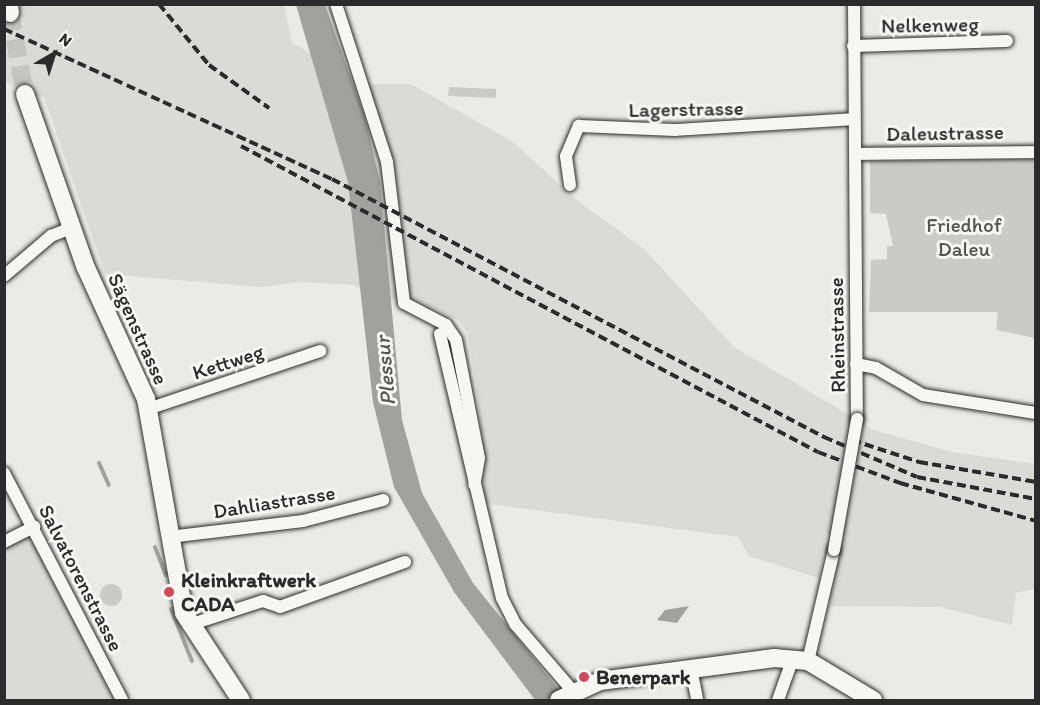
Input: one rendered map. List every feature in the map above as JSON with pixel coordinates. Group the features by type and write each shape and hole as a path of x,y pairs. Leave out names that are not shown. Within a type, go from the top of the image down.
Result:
{"street":[{"path":"336,4 387,162 404,303 446,325 456,340 479,458 474,485"},
{"name":"Rheinstrasse","path":"778,700 800,660 834,550 857,419 854,4"},
{"name":"Nelkenweg","path":"854,46 1007,41"},
{"name":"Sägenstrasse","path":"25,94 71,228 148,409 169,537 189,625 241,700"},
{"name":"Lagerstrasse","path":"570,185 566,156 579,126 675,130 854,119"},
{"name":"Daleustrasse","path":"855,154 1035,152"},
{"path":"4,276 51,236 71,228"},
{"path":"440,334 474,485 506,609 566,695 609,679 691,668 800,660 873,700"},
{"name":"Kettweg","path":"148,409 320,351"},
{"path":"856,364 876,368 923,395 1035,413"},
{"name":"Salvatorenstrasse","path":"4,473 123,700"},
{"name":"Dahliastrasse","path":"169,537 303,521 383,500"},
{"path":"4,542 34,527"},
{"path":"189,625 263,601 280,607 405,562"},
{"path":"691,668 697,700"}],"shaded area":[{"path":"9,4 284,5 292,43 370,84 411,84 513,142 578,201 644,249 734,347 874,430 952,452 1035,464 1035,589 1016,593 1012,625 940,607 830,606 842,538 826,534 819,578 749,556 738,537 482,503 484,459 476,385 467,332 458,320 410,298 393,300 353,285 301,282 261,287 105,274 44,97 25,94 5,81"},
{"path":"33,532 120,700 5,700 4,548"}],"green space":[{"path":"449,87 496,89 496,98 448,96"},
{"name":"Friedhof Daleu","path":"1035,159 1035,338 996,330 998,312 869,312 871,260 887,259 887,246 893,246 886,214 870,213 870,161"},
{"path":"111,584 119,587 122,595 119,603 111,606 103,603 100,595 103,587"}],"water":[{"name":"Plessur","path":"296,5 325,5 365,118 380,182 402,420 422,493 473,583 567,700 535,700 454,592 394,487 373,402 348,182"},
{"path":"689,606 677,623 657,620 665,610"}],"waterway":[{"path":"99,463 109,485"},
{"path":"155,547 166,575"},
{"path":"171,609 192,661"}],"tunnel":[{"path":"10,13 25,94"}],"railway":[{"path":"159,4 209,65 269,108"},
{"path":"4,29 332,179 824,437 917,477 1036,499"},
{"path":"241,146 818,452 900,483 1036,521"},
{"path":"852,440 919,462 1036,482"}],"place":[{"name":"Kleinkraftwerk CADA","path":"169,592"},
{"name":"Benerpark","path":"584,677"}]}
